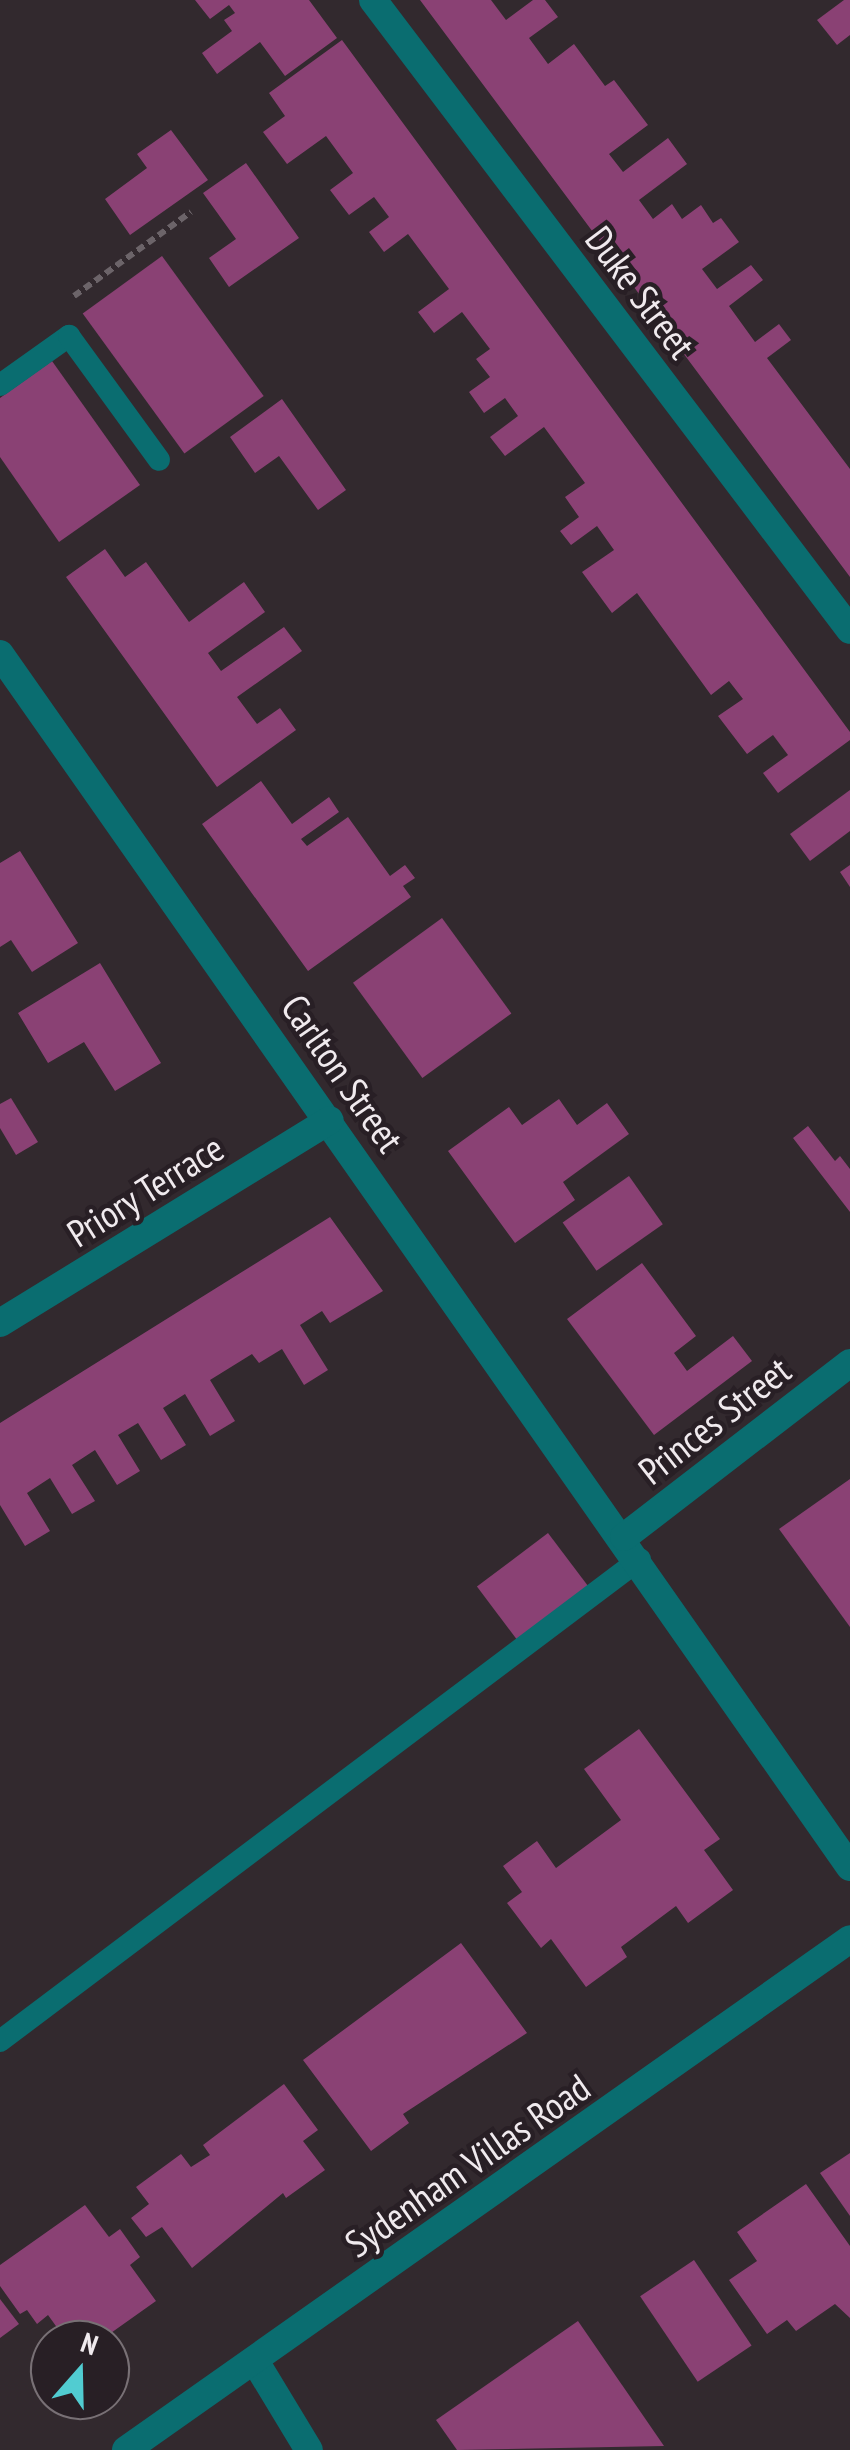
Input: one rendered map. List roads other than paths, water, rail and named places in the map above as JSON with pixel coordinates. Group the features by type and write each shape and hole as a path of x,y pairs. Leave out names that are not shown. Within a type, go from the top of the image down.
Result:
{"street":[{"name":"Duke Street","path":"373,0 850,630"},
{"name":"Carlton Street","path":"0,654 632,1548 850,1867"},
{"name":"Priory Terrace","path":"0,1324 330,1120"},
{"name":"Princes Street","path":"632,1548 850,1363"},
{"name":"Sydenham Villas Road","path":"126,2450 850,1939"},
{"path":"255,2361 309,2450"}],"lane":[{"path":"0,385 68,336 158,460"},
{"path":"0,2041 632,1548"}]}
